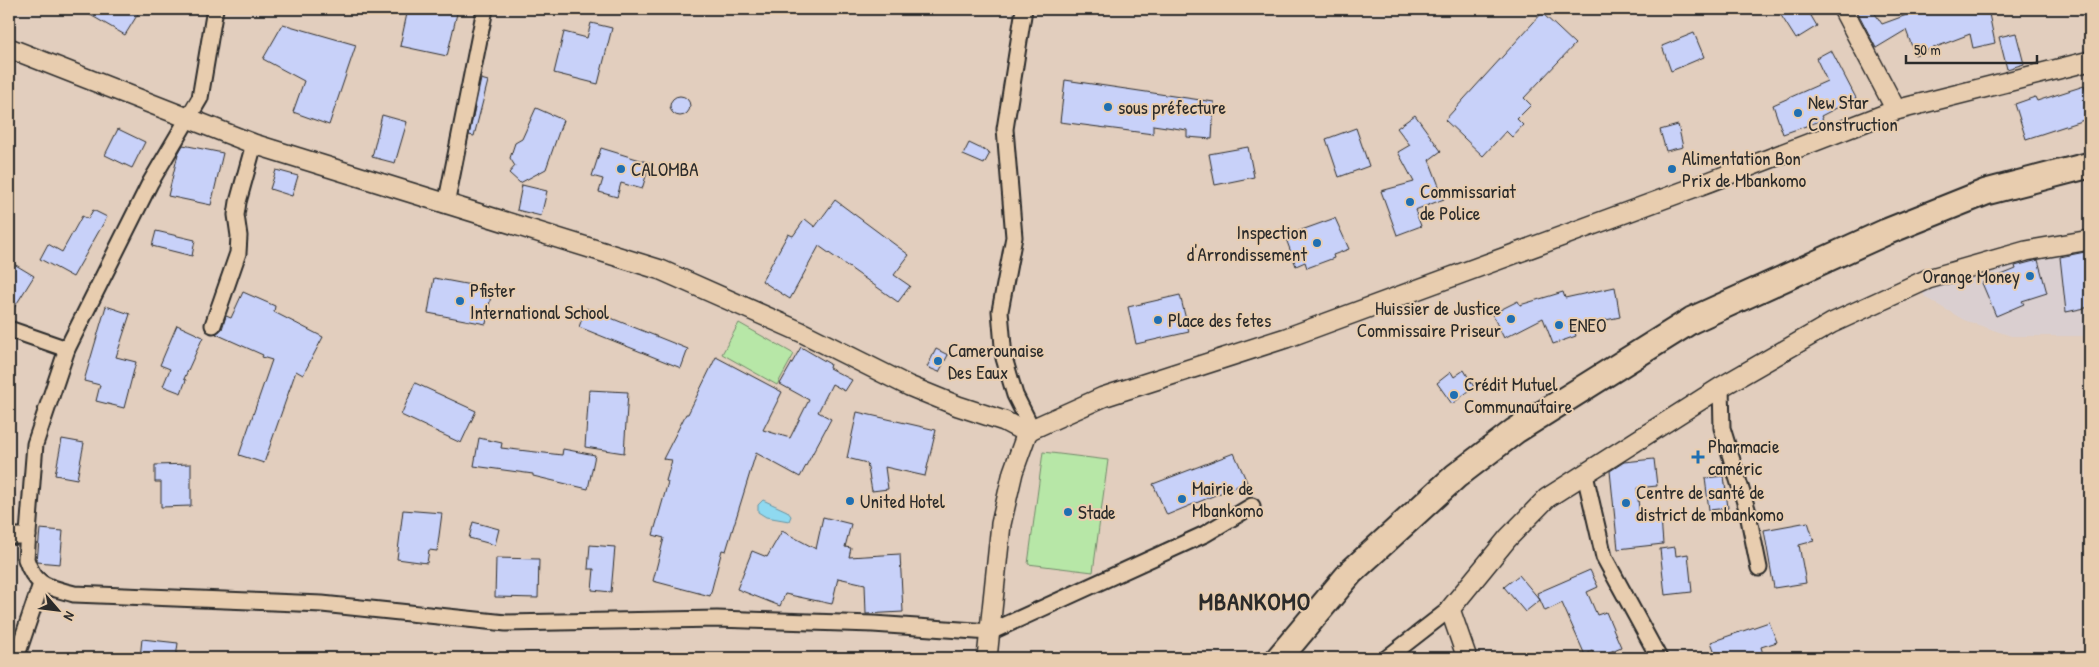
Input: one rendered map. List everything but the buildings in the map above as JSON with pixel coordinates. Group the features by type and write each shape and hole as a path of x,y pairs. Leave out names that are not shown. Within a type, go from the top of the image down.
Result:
{"highway":[{"path":"1279,658 1351,572 1456,476 1515,431 1692,320 1886,232 1986,192 2090,164"}],"street":[{"path":"215,9 200,98 150,183 67,349 35,444 26,559 30,574 41,584 74,594 322,604 506,623 717,620 873,624 990,632 1205,534 1252,506"},
{"path":"446,205 485,9"},
{"path":"987,658 1001,524 1013,472 1029,431 1015,395 1004,358 1000,311 1014,237 1005,129 1024,9"},
{"path":"1843,9 1896,110"},
{"path":"9,48 254,144 661,270 801,332 909,386 958,406 1029,431 1103,397 1286,338 1709,182 1896,110 2090,61"},
{"path":"213,325 238,253 239,236 236,215 254,144"},
{"path":"1387,658 1450,609 1508,538 1547,498 1722,386 1832,323 1928,279 2026,251 2090,240"},
{"path":"9,329 67,349"},
{"path":"1722,386 1722,428 1747,509 1759,568"},
{"path":"1585,475 1604,557 1659,658"},
{"path":"9,536 28,536"},
{"path":"16,658 41,584"},
{"path":"1450,609 1467,658"}],"shaded area":[{"path":"2090,235 2090,336 2011,336 1964,320 1926,298 1916,283"}],"green space":[{"path":"739,323 794,354 777,385 722,354"},
{"name":"Stade","path":"1043,452 1108,460 1093,572 1028,564"}],"water":[{"path":"763,500 787,511 791,516 789,521 766,517 758,512 758,505"}],"place":[{"name":"sous préfecture","path":"1108,107"},
{"name":"New Star Construction","path":"1798,113"},
{"name":"CALOMBA","path":"621,169"},
{"name":"Alimentation Bon Prix de Mbankomo","path":"1672,169"},
{"name":"Commissariat de Police","path":"1410,202"},
{"name":"Inspection d'Arrondissement","path":"1317,243"},
{"name":"Orange Money","path":"2030,276"},
{"name":"Pfister International School","path":"460,301"},
{"name":"Huissier de Justice Commissaire Priseur","path":"1511,319"},
{"name":"Place des fetes","path":"1158,320"},
{"name":"ENEO","path":"1559,325"},
{"name":"Camerounaise Des Eaux","path":"938,361"},
{"name":"Crédit Mutuel Communautaire","path":"1454,395"},
{"name":"Pharmacie caméric","path":"1698,457"},
{"name":"Mairie de Mbankomo","path":"1182,499"},
{"name":"United Hotel","path":"850,501"},
{"name":"Centre de santé de district de mbankomo","path":"1626,503"},
{"name":"Stade","path":"1068,512"}],"district":[{"name":"MBANKOMO","path":"1255,601"}]}
